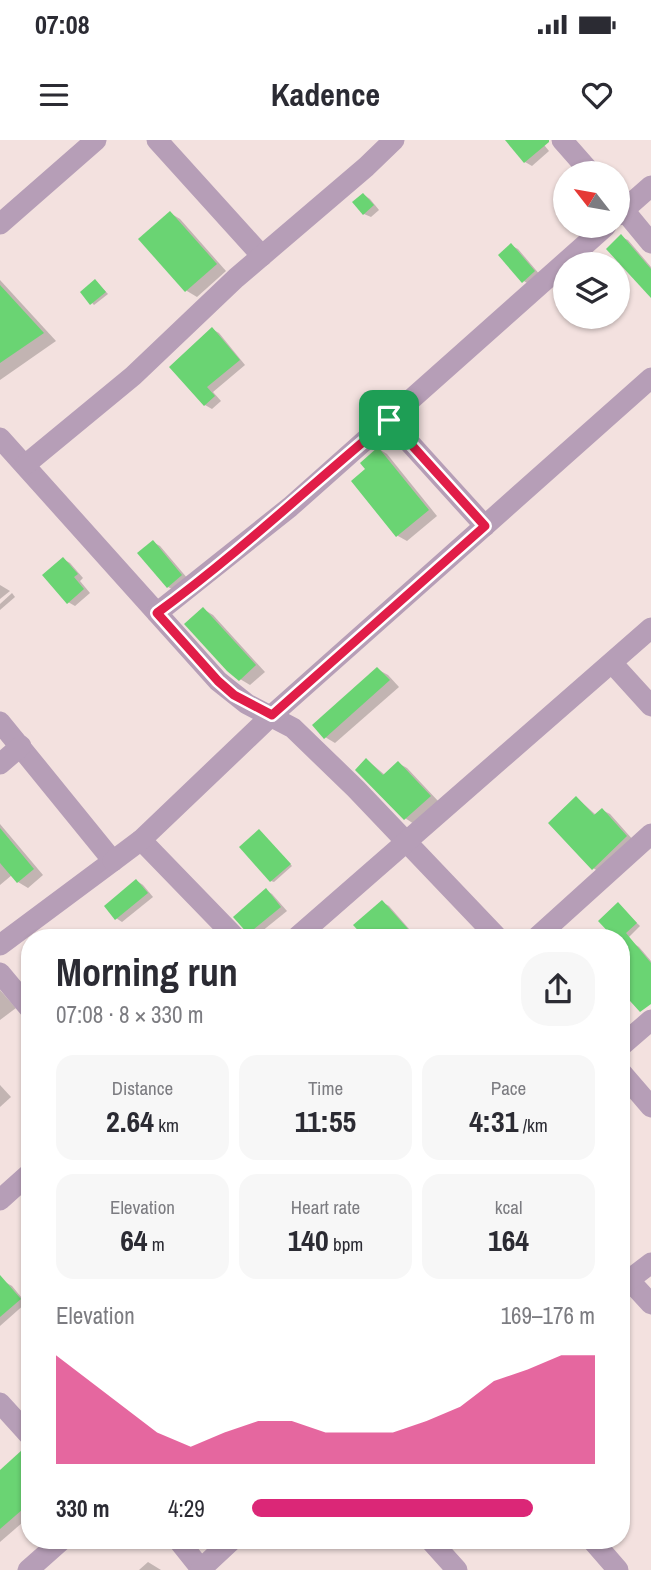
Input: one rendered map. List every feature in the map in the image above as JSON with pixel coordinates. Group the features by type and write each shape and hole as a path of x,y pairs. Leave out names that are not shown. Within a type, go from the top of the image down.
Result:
{"street":[{"path":"0,224 96,140"},
{"path":"157,140 262,256"},
{"path":"25,465 133,376 262,256 394,140"},
{"path":"562,140 580,161"},
{"path":"630,202 651,186"},
{"path":"630,220 651,243"},
{"path":"157,613 290,507 593,238"},
{"path":"22,929 141,839 272,715 651,378"},
{"path":"389,420 485,526"},
{"path":"0,438 226,688 247,704 293,728 356,789 489,929"},
{"path":"306,929 651,628"},
{"path":"612,663 651,706"},
{"path":"0,722 113,861"},
{"path":"0,764 21,746"},
{"path":"546,929 651,834"},
{"path":"141,839 227,929"},
{"path":"0,945 21,929"},
{"path":"0,974 21,998"},
{"path":"630,1038 651,1020"},
{"path":"630,1082 651,1107"},
{"path":"0,1200 21,1181"},
{"path":"630,1279 651,1263"},
{"path":"630,1287 651,1304"},
{"path":"0,1403 21,1426"},
{"path":"28,1570 52,1549"},
{"path":"185,1549 201,1570 223,1549"},
{"path":"437,1549 457,1570"},
{"path":"600,1549 618,1570"}],"building":[{"path":"505,140 549,140 549,142 524,163"},
{"path":"363,193 374,205 363,215 352,202"},
{"path":"170,211 217,264 185,292 138,239"},
{"path":"617,238 624,238 651,269 651,298 630,275 630,252 609,252 606,249"},
{"path":"511,243 535,271 522,283 498,255"},
{"path":"95,279 106,292 90,305 80,292"},
{"path":"0,285 44,333 0,363"},
{"path":"212,327 240,360 207,387 215,396 204,406 169,367"},
{"path":"378,447 429,510 396,537 351,481 365,469 360,463"},
{"path":"153,540 182,575 167,588 137,553"},
{"path":"63,557 78,574 74,577 84,589 67,604 42,575"},
{"path":"203,607 256,665 239,681 184,624"},
{"path":"377,667 390,680 324,739 312,725"},
{"path":"366,758 383,775 398,761 431,796 404,820 355,770"},
{"path":"576,796 594,815 602,808 627,836 592,870 548,823"},
{"path":"0,828 34,869 17,883 0,863"},
{"path":"259,829 291,864 270,882 239,847"},
{"path":"136,879 148,893 115,920 104,906"},
{"path":"266,888 281,907 254,929 244,929 233,917"},
{"path":"382,900 408,929 357,929 353,925"},
{"path":"618,902 637,923 630,929 606,929 598,921"},
{"path":"630,938 651,963 651,1004 640,1012 630,1001"},
{"path":"0,1275 21,1299 0,1317"},
{"path":"21,1451 21,1511 0,1529 0,1470"}],"route":[{"path":"389,420 485,526 272,715 247,704 218,681 157,613 290,507 389,420"}]}
